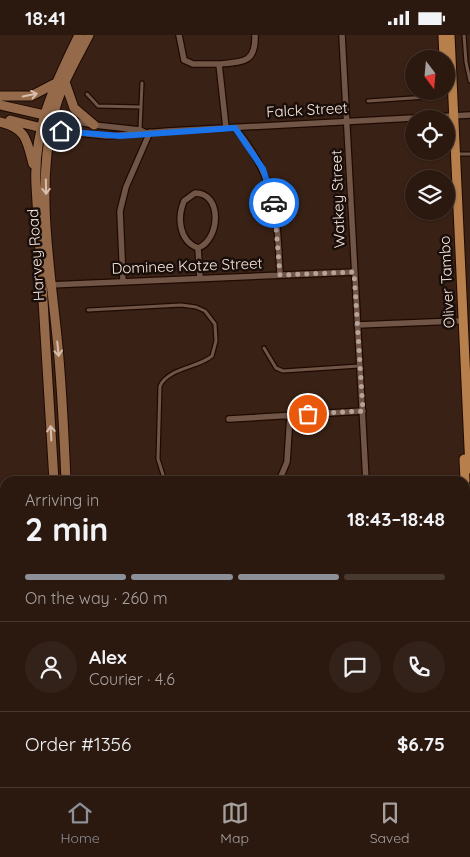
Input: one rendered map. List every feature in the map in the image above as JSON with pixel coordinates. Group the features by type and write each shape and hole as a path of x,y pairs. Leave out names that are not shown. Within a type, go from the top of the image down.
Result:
{"main road":[{"name":"Harvey Road","path":"66,476 61,373 47,285 35,172 40,128 48,115 79,35"},
{"name":"Harvey Road","path":"60,82 89,35"},
{"path":"443,35 444,50"},
{"name":"Oliver Tambo","path":"450,35 450,110"},
{"path":"0,96 31,96 60,82 74,108 94,125"},
{"path":"0,105 48,115"},
{"name":"Harvey Road","path":"48,115 50,130 45,183 54,476"},
{"name":"Falck Street","path":"0,118 50,130"},
{"path":"0,122 15,125 24,135 35,172"},
{"name":"Oliver Tambo","path":"452,160 465,476"},
{"name":"Oliver Tambo","path":"454,160 470,469"}],"street":[{"path":"179,35 184,60 193,64 240,62 250,57 254,52 255,35"},
{"name":"Watkey Street","path":"342,35 366,476"},
{"path":"220,64 226,128"},
{"name":"Falck Street","path":"48,115 94,125 145,132"},
{"name":"Falck Street","path":"455,116 470,115"},
{"name":"Falck Street","path":"50,130 107,137 145,132 405,119"},
{"path":"235,128 254,154 271,189 278,228 280,275"},
{"path":"123,281 120,211 126,187 145,132"},
{"path":"195,193 201,193 210,200 215,213 212,234 204,246 198,248 187,241 180,221 184,201 195,193"},
{"path":"198,248 200,278"},
{"name":"Dominee Kotze Street","path":"47,285 354,272"},
{"path":"357,325 457,321"},
{"path":"229,419 363,411"},
{"path":"282,476 287,462 290,415"}],"lane":[{"path":"464,35 466,62 470,81"},
{"path":"142,83 141,107 145,132"},
{"path":"87,94 98,106 141,107"},
{"path":"368,101 405,98"},
{"path":"455,154 470,154"},
{"path":"88,310 182,305 205,311 215,324 216,341 212,356 197,365 167,377 160,386 158,459 163,476"},
{"path":"264,347 276,368 284,371 359,366"}],"way so far":[{"path":"274,203 278,228 280,275 354,272 363,411 308,414"}],"route":[{"path":"61,131 107,137 235,128 243,137 263,169 274,203"}]}
